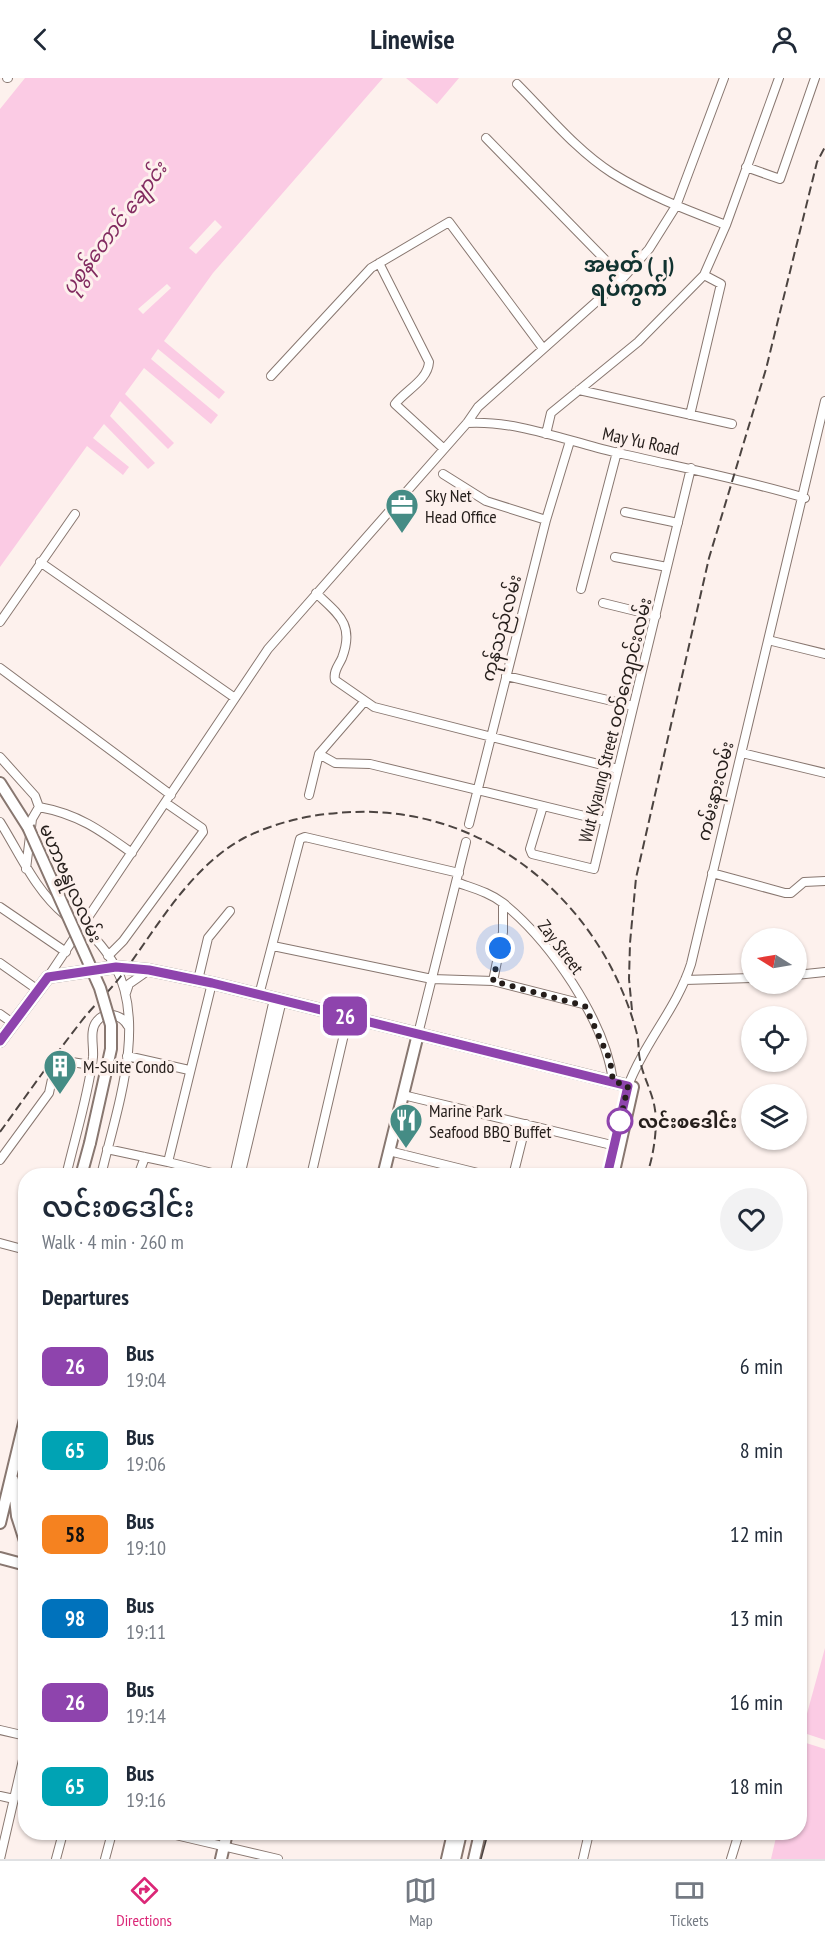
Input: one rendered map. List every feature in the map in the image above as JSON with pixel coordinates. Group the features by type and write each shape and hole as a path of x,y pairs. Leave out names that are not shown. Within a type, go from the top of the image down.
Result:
{"main road":[{"name":"မဟာဗန္ဓုလလမ်း","path":"0,783 28,827 100,988 111,1025 111,1049 83,1168"},
{"path":"0,1041 48,977 116,967 149,970 212,983 631,1087"},
{"path":"385,1168 418,1034"},
{"name":"ကမ်းနားလမ်း","path":"614,1168 631,1087"},
{"name":"ကမ်းနားလမ်း","path":"610,1168 617,1147"},
{"path":"0,1522 3,1497 18,1448"},
{"path":"12,1473 18,1516"},
{"path":"0,1558 18,1563"},
{"path":"221,1859 225,1840"},
{"path":"447,1859 451,1840"},
{"path":"455,1859 459,1840"},
{"path":"474,1859 478,1840"}],"street":[{"path":"48,977 268,649 467,423 478,407 542,347 623,278 649,249 676,206 724,78"},
{"path":"546,434 551,413 638,342 704,275 726,225 779,78"},
{"path":"746,167 780,179 815,78"},
{"path":"517,84 583,150 604,167 676,206 726,225"},
{"path":"486,138 623,278"},
{"path":"271,376 353,286 379,262 449,222 542,347"},
{"path":"379,262 429,362 429,370 422,380 405,390 395,404 444,449"},
{"path":"690,415 721,284 704,275"},
{"path":"579,390 732,424"},
{"name":"ကမ်းနားလမ်း","path":"743,753 772,641 825,401"},
{"name":"ကမ်းနားလမ်း","path":"631,1087 636,1066 688,980 825,416"},
{"name":"May Yu Road","path":"467,423 484,422 546,434 616,452 764,484 804,497"},
{"name":"ကုန်သည်လမ်း","path":"469,824 546,520 570,441"},
{"path":"581,590 616,452"},
{"name":"Wut Kyaung Street ဝတ်ကျောင်းလမ်း","path":"543,806 530,852 594,868 691,468"},
{"path":"443,474 486,501 546,520"},
{"path":"625,512 678,523"},
{"path":"0,622 75,514"},
{"path":"615,557 667,567"},
{"path":"40,562 236,698"},
{"path":"316,593 343,618 346,627 345,646 333,677 364,702 374,707 618,769"},
{"path":"603,603 656,616"},
{"path":"772,641 825,654"},
{"path":"0,668 171,795"},
{"path":"506,676 633,706"},
{"path":"309,795 319,754 364,702"},
{"path":"743,753 825,773"},
{"path":"319,754 334,763 370,764 605,820"},
{"path":"0,757 35,796 39,807 30,830 26,870"},
{"path":"108,956 123,941 203,832 202,828 166,803"},
{"path":"39,807 62,811 84,820 132,853"},
{"path":"0,822 26,870 65,915 83,926 116,967 125,994 130,1030 127,1056 103,1168"},
{"path":"259,995 300,839 305,837 459,873"},
{"path":"418,1034 466,842"},
{"path":"713,874 785,893 791,893 804,882 825,880"},
{"name":"Zay Street","path":"456,882 490,895 502,903 540,940 583,1004 610,1060 613,1081"},
{"path":"493,981 505,915 502,903"},
{"path":"0,907 66,952"},
{"path":"198,980 208,938 230,911"},
{"path":"273,946 432,979 493,981 583,1004"},
{"path":"0,963 38,990"},
{"path":"125,994 129,984 149,970"},
{"path":"807,974 824,973"},
{"path":"688,980 741,978"},
{"path":"168,1162 212,983"},
{"path":"236,1168 278,999"},
{"path":"0,1014 14,1024"},
{"path":"68,1168 91,1065 93,1031 96,1021 103,1016 115,1015 122,1018 130,1030"},
{"path":"313,1168 348,1017"},
{"path":"127,1056 189,1070"},
{"path":"0,1160 49,1093 52,1079 66,1061 91,1065"},
{"path":"403,1095 617,1147"},
{"path":"515,1168 526,1125"},
{"path":"241,1168 248,1126"},
{"path":"107,1149 192,1168"},
{"path":"389,1151 458,1168"},
{"path":"141,1168 145,1157"},
{"path":"0,1244 18,1248"},
{"path":"0,1730 18,1734"},
{"path":"0,1859 18,1782"},
{"path":"0,1796 14,1799"},
{"path":"56,1859 61,1840"},
{"path":"105,1859 110,1840"},
{"path":"198,1840 279,1859"},
{"path":"583,1859 588,1840"},
{"path":"731,1859 737,1840"}],"water":[{"name":"ပုစွန်တောင် ချောင်း","path":"25,78 383,78 213,273 164,341 225,392 219,399 158,349 151,359 218,415 211,424 144,368 125,394 174,443 168,449 120,401 110,416 155,463 148,469 104,424 93,438 129,467 123,475 87,446 0,567 0,109"},
{"path":"406,78 459,78 437,104"},
{"path":"825,1648 825,1859 771,1859 775,1840 807,1840 807,1714"}],"pier":[{"path":"215,220 222,227 196,254 189,248"},
{"path":"167,284 171,288 143,314 138,309"},
{"path":"807,1734 825,1740 825,1749 807,1743"}],"tram line":[{"path":"481,1859 486,1840"}],"railway":[{"path":"632,1010 629,979 630,943 636,878 709,558 766,369 817,162 825,147"},
{"path":"0,1132 80,1023 121,976 175,900 207,865 224,851 257,832 311,816 354,812 404,815 451,826 494,846 534,873 568,906 598,944 621,987 637,1034 641,1066 656,1117 653,1153 649,1168"}],"bus line":[{"name":"26","path":"0,1041 48,977 127,967 212,983 628,1086 609,1168"}],"place":[{"name":"Sky Net Head Office","path":"402,534"},
{"name":"M-Suite Condo","path":"60,1095"},
{"name":"လင်းစဒေါင်း","path":"620,1121"},
{"name":"Marine Park Seafood BBQ Buffet","path":"406,1149"}],"district":[{"name":"အမှတ် (၂) ရပ်ကွက်","path":"629,276"}],"route":[{"path":"500,948 493,981 585,1006 610,1060 613,1081 628,1086 619,1126 620,1121"}]}
